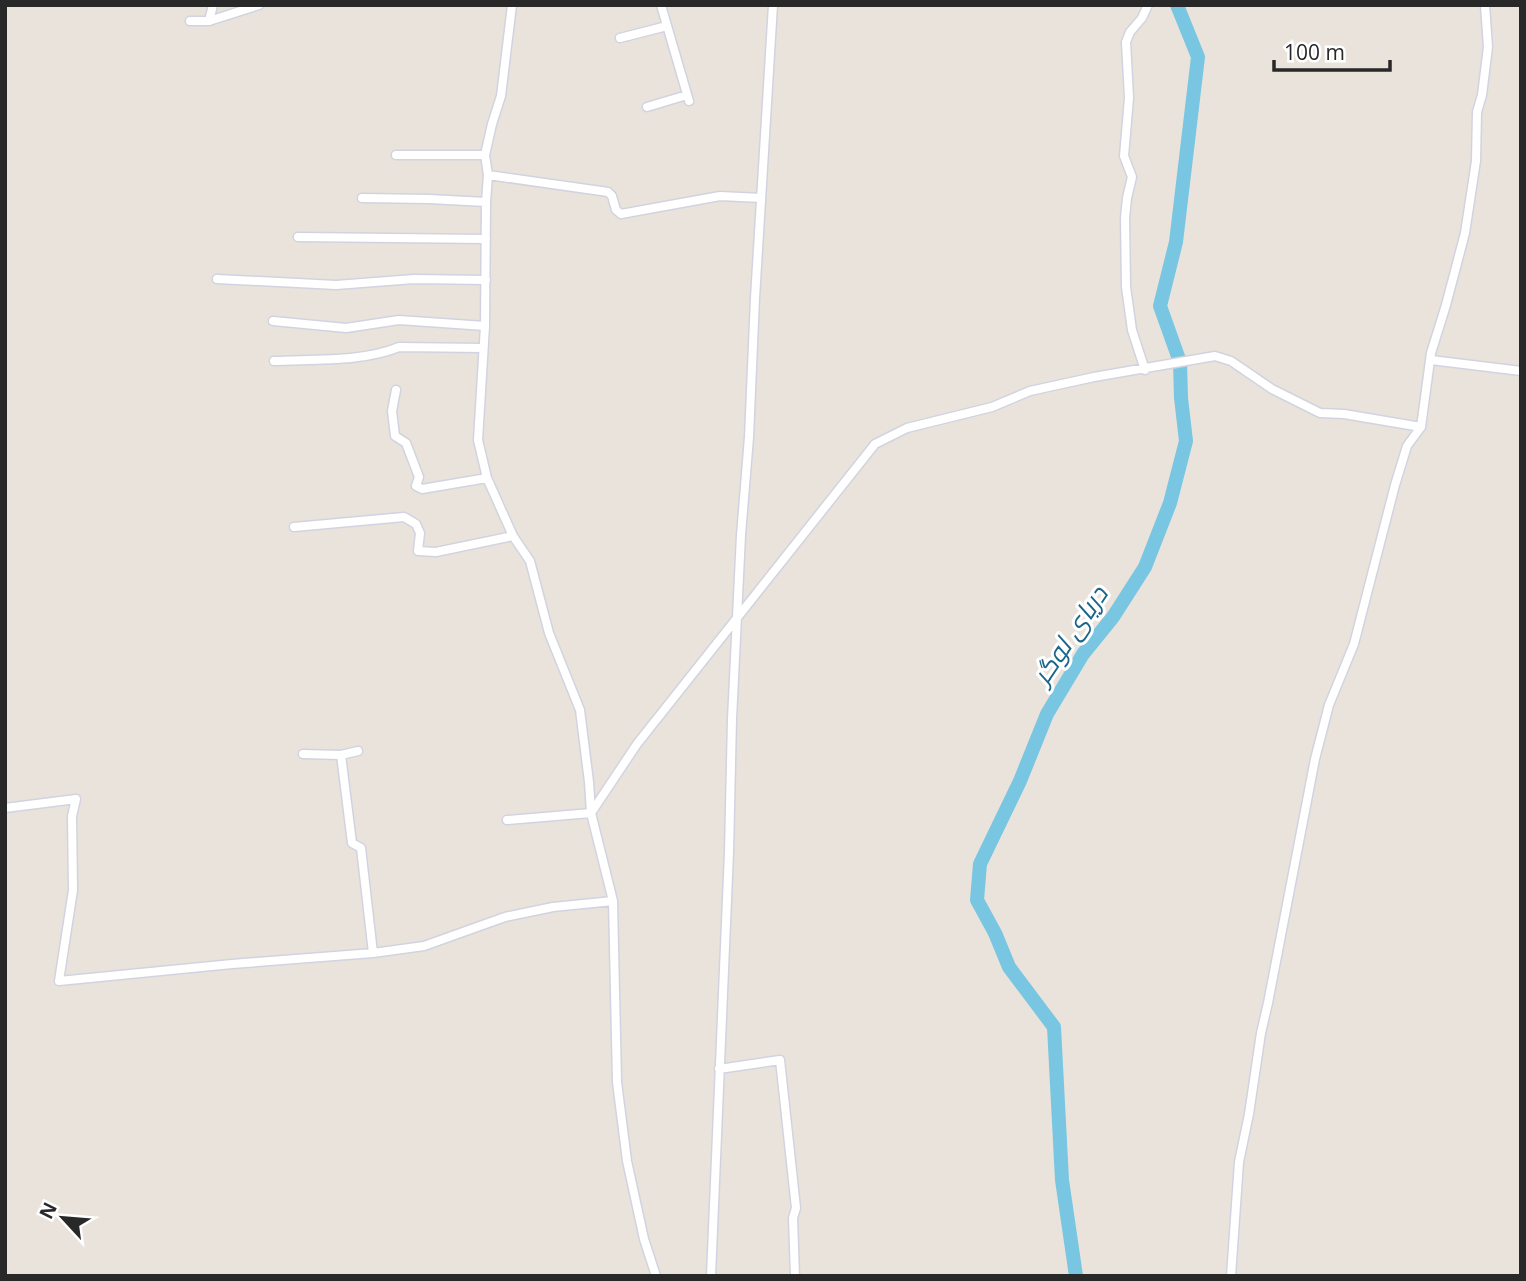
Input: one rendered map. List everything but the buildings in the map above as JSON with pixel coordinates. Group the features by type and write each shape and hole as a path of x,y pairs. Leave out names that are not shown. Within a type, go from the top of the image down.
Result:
{"street":[{"path":"209,21 213,5"},
{"path":"190,21 209,21 259,5"},
{"path":"512,5 501,96 485,155 488,175 485,326 478,440 487,478 513,536 530,561 549,633 580,710 591,813 614,901 617,1082 627,1161 644,1239 656,1276"},
{"path":"647,107 688,98 662,5"},
{"path":"710,1276 738,615 773,5"},
{"path":"1144,370 1132,330 1126,287 1125,218 1132,177 1124,156 1129,98 1126,42 1148,5"},
{"path":"1231,1276 1238,1162 1315,759 1329,705 1354,644 1407,446 1421,427 1431,353 1465,233 1476,161 1477,112 1488,47 1485,5"},
{"path":"620,38 667,26"},
{"path":"396,155 485,155"},
{"path":"488,175 608,192 616,210 621,214 720,196 761,198"},
{"path":"362,198 486,202"},
{"path":"298,237 486,239"},
{"path":"217,279 336,285 414,279 486,279"},
{"path":"273,321 346,328 399,320 485,326"},
{"path":"274,361 355,357 388,352 398,347 483,348"},
{"path":"591,813 637,744 875,444 906,428 992,407 1030,391 1215,356 1231,361 1272,389 1320,413 1344,414 1421,427"},
{"path":"1431,360 1521,371"},
{"path":"396,390 392,411 395,436 405,443 419,477 416,486 422,489 487,478"},
{"path":"294,527 404,517 416,524 420,533 418,551 436,552 513,536"},
{"path":"303,754 341,755 358,751"},
{"path":"341,755 352,844 361,848 373,953"},
{"path":"5,808 76,799 72,816 73,891 59,981 424,946 505,917 553,907 614,901"},
{"path":"508,820 591,813"},
{"path":"719,1069 780,1060 796,1208 793,1218 795,1276"}],"waterway":[{"name":"دریای لوگر","path":"1076,1276 1062,1180 1054,1027 1009,967 977,900 980,864 1020,781 1047,714 1083,654 1113,617 1145,567 1170,503 1186,441 1180,362 1160,306 1176,242 1198,57 1177,5"}]}
